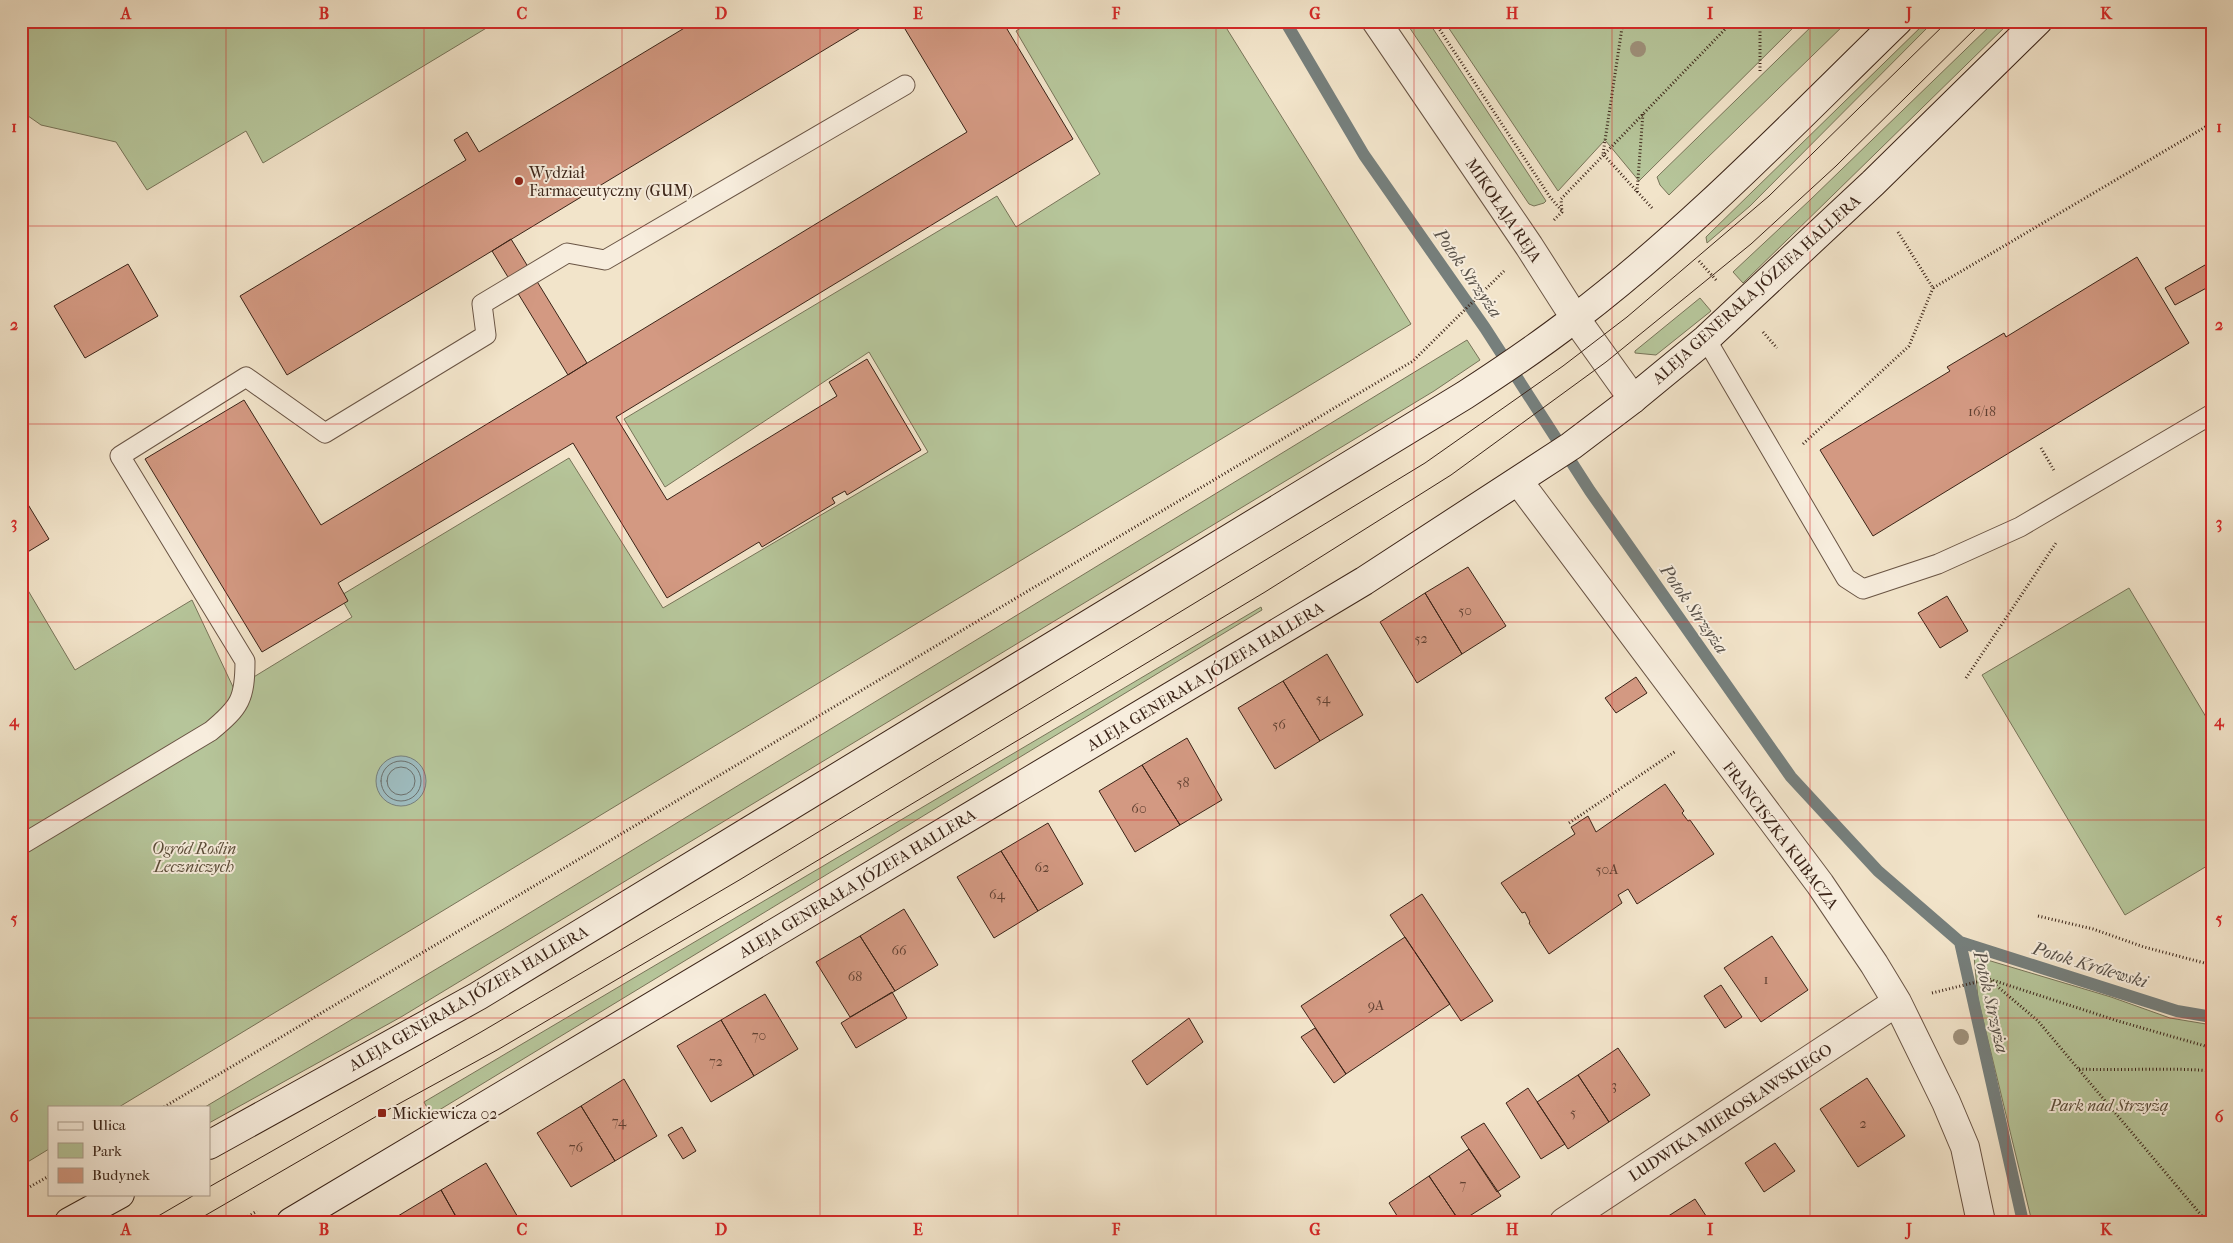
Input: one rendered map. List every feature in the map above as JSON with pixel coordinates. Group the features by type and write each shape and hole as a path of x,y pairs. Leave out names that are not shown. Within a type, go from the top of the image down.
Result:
{"main road":[{"name":"MIKOŁAJA REJA","path":"1376,21 1514,224 1575,318 1633,399"},
{"name":"ALEJA GENERAŁA JÓZEFA HALLERA","path":"210,1144 478,996 1465,395 1575,318 1675,234 1898,21"},
{"name":"ALEJA GENERAŁA JÓZEFA HALLERA","path":"291,1222 1346,591 1519,482 1571,446 1633,399 1706,339 1873,183 2038,21"},
{"name":"FRANCISZKA KUBACZA","path":"1519,482 1820,884 1874,964 1897,1002 1946,1102 1965,1147 1981,1222"},
{"name":"LUDWIKA MIEROSŁAWSKIEGO","path":"1564,1222 1897,1002"},
{"path":"69,1222 116,1196"}],"lane":[{"path":"21,845 211,731 234,712 245,685 244,661 120,456 246,377 325,433 486,335 482,304 550,263 567,253 605,260 905,85"},
{"path":"1706,339 1846,578 1863,589 1938,564 2020,528 2212,414"}],"path":[{"path":"1434,21 1550,197 1562,212 1561,198 1733,21"},
{"path":"1603,154 1623,21"},
{"path":"1760,21 1760,73"},
{"path":"1637,192 1644,112"},
{"path":"1797,449 1909,346 1933,288 2212,123"},
{"path":"1603,154 1777,348"},
{"path":"1898,232 1933,288"},
{"path":"166,1106 1413,361 1491,284"},
{"path":"2041,448 2070,497"},
{"path":"1966,678 2056,542"},
{"path":"1569,823 1676,752 1685,749"},
{"path":"2038,916 2212,965"},
{"path":"1989,979 2038,1021 2207,1222"},
{"path":"1958,987 1989,979 2118,1021 2212,1048"},
{"path":"2079,1069 2212,1071"},
{"path":"21,1192 48,1177"}],"green space":[{"path":"21,21 498,21 263,163 246,131 147,190 116,142 41,125 21,111"},
{"name":"Ogród Roślin Leczniczych","path":"1032,21 1222,21 1411,324 121,1106 48,1106 48,1150 21,1166 21,589 26,587 75,670 192,600 234,689 352,617 340,596 569,458 663,608 928,452 869,352 665,487 624,419 997,196 1016,227 1100,174 1016,31"},
{"path":"1405,21 1428,21 1546,201 1544,203 1534,206 1529,204"},
{"path":"1444,21 1800,21 1639,181 1605,140 1558,191"},
{"path":"1817,21 1848,21 1669,195 1660,185 1657,177"},
{"path":"1927,21 1934,21 1750,206 1707,243 1706,237"},
{"path":"1995,21 2011,21 1743,283 1733,272"},
{"path":"1700,298 1711,311 1656,355 1635,353 1635,351"},
{"path":"1467,340 1480,360 1434,391 401,1017 210,1122 210,1106 207,1106 505,928"},
{"path":"2129,588 2212,727 2212,863 2125,915 1982,675"},
{"path":"1261,607 1262,610 431,1115 424,1102"},
{"name":"Park nad Strzyżą","path":"1974,956 2111,997 2170,1018 2212,1025 2212,1222 2032,1222 1978,999"}],"water":[{"path":"401,756 411,758 419,763 424,771 426,781 424,791 419,799 411,804 401,806 391,804 383,799 378,791 376,781 378,771 383,763 391,758"}],"building":[{"name":"Wydział Farmaceutyczny (GUM)","path":"696,21 872,21 287,375 240,296 466,160 454,140 467,132 479,152"},
{"path":"907,21 1020,21 1007,29 1073,139 616,417 667,500 837,396 829,382 867,359 921,450 847,495 845,491 832,498 835,503 762,547 759,542 667,598 573,443 338,583 348,601 262,652 145,459 244,400 321,525 967,132 902,24"},
{"path":"511,239 587,363 568,375 492,251"},
{"path":"2137,257 2189,343 1873,536 1820,450 1950,371 1947,367 2004,333 2006,337"},
{"path":"2212,261 2212,285 2175,305 2165,288"},
{"path":"128,264 158,316 85,358 54,306"},
{"path":"21,493 49,539 21,556"},
{"path":"1468,567 1506,626 1462,654 1425,593"},
{"path":"1425,593 1462,654 1417,683 1380,622"},
{"path":"1947,596 1968,631 1940,648 1918,613"},
{"path":"1327,654 1363,715 1320,741 1283,681"},
{"path":"1636,677 1647,693 1616,713 1605,698"},
{"path":"1283,681 1320,741 1275,769 1238,708"},
{"path":"1187,738 1222,800 1180,825 1142,765"},
{"path":"1142,765 1180,825 1135,852 1099,791"},
{"path":"1665,784 1684,811 1682,813 1688,821 1690,820 1714,854 1637,904 1628,889 1618,895 1622,903 1549,954 1529,923 1525,912 1522,913 1501,883 1575,834 1571,827 1588,816 1596,832"},
{"path":"1048,823 1083,884 1038,911 1001,851"},
{"path":"1001,851 1038,911 994,938 957,877"},
{"path":"1422,894 1493,1001 1461,1021 1390,915"},
{"path":"904,909 938,965 895,991 860,936"},
{"path":"860,936 895,991 850,1017 816,962"},
{"path":"1772,936 1808,990 1761,1022 1724,968"},
{"path":"1405,937 1450,1004 1346,1074 1301,1006"},
{"path":"1721,985 1742,1017 1725,1028 1704,996"},
{"path":"892,992 907,1018 856,1048 841,1023"},
{"path":"765,994 798,1049 754,1076 721,1020"},
{"path":"1189,1018 1203,1042 1147,1085 1132,1061"},
{"path":"721,1020 754,1076 711,1102 677,1046"},
{"path":"1315,1028 1346,1074 1334,1083 1301,1037"},
{"path":"1618,1048 1650,1095 1609,1122 1578,1075"},
{"path":"1578,1075 1609,1122 1568,1149 1537,1102"},
{"path":"1867,1078 1905,1136 1858,1167 1820,1109"},
{"path":"624,1079 657,1136 615,1161 581,1106"},
{"path":"1528,1088 1565,1144 1541,1159 1506,1103"},
{"path":"581,1106 615,1161 571,1187 537,1133"},
{"path":"1484,1123 1520,1177 1497,1192 1461,1137"},
{"path":"682,1127 696,1151 683,1159 668,1135"},
{"path":"1775,1143 1795,1171 1764,1192 1745,1163"},
{"path":"1469,1149 1501,1196 1460,1222 1429,1176"},
{"path":"486,1163 519,1219 514,1222 459,1222 441,1190"},
{"path":"1429,1176 1460,1222 1401,1222 1389,1203"},
{"path":"441,1190 459,1222 401,1222 398,1216"},
{"path":"1695,1199 1710,1222 1659,1222"}],"waterway":[{"name":"Potok Strzyża","path":"1285,21 1364,155 1485,328 1590,491 1791,777 1878,871 1960,942 2023,1222"},
{"name":"Potok Królewski","path":"1960,942 2177,1011 2212,1017"}],"tram line":[{"path":"210,1186 481,1032 741,879 1425,463 1563,366 1627,317 1769,196 1948,21"},
{"path":"194,1222 382,1113 499,1049 760,895 1265,592 1451,475 1606,362 1751,244 1836,166 1983,21"},
{"path":"148,1222 193,1196"}],"place":[{"name":"Wydział Farmaceutyczny (GUM)","path":"519,181"},
{"name":"Mickiewicza 02","path":"382,1113"}]}
